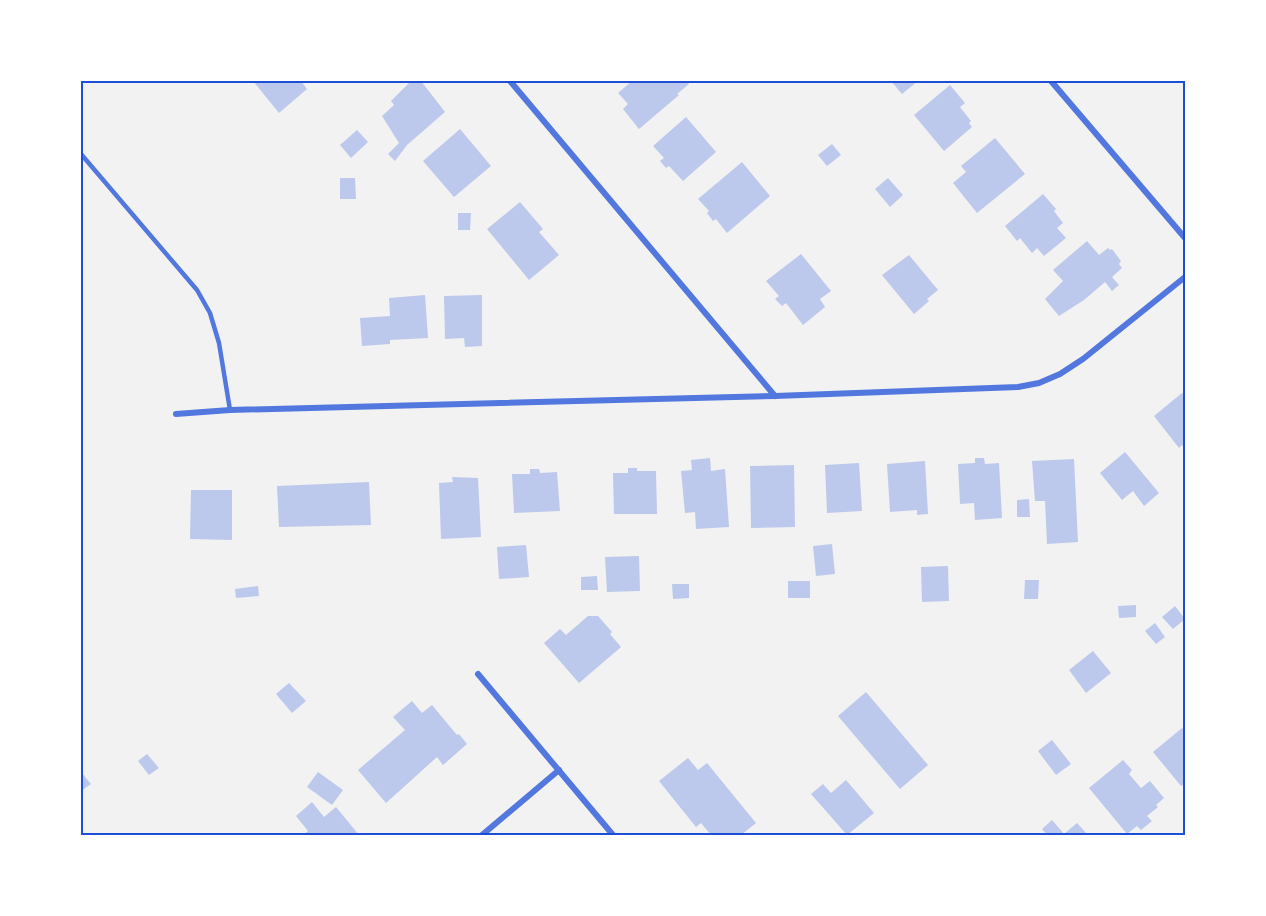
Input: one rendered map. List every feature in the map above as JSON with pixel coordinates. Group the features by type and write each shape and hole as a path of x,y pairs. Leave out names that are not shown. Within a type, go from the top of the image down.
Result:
{"street":[{"path":"510,81 775,396"},
{"path":"1051,81 1185,238"},
{"path":"176,414 230,410 775,396 1018,387 1039,383 1060,374 1083,359 1185,277"},
{"path":"478,674 613,835"},
{"path":"482,835 559,770"}],"lane":[{"path":"81,154 197,290 210,313 219,343 230,410"}],"building":[{"path":"253,81 301,81 307,89 279,113"},
{"path":"411,81 421,81 445,112 407,145 395,161 388,154 399,143 382,116 394,105 391,101"},
{"path":"632,81 687,81 689,84 639,129 623,109 628,104 618,93"},
{"path":"891,81 918,81 902,94"},
{"path":"950,85 965,103 960,107 971,121 969,123 972,127 944,151 914,115"},
{"path":"686,117 716,152 683,181 669,166 666,168 660,161 664,158 653,146"},
{"path":"460,129 491,166 454,197 423,161"},
{"path":"357,130 368,142 351,158 340,145"},
{"path":"995,138 1025,174 977,213 953,183 966,172 961,166"},
{"path":"832,144 841,155 827,166 818,155"},
{"path":"742,162 770,196 727,233 716,219 713,221 707,213 709,211 698,199"},
{"path":"340,178 355,178 356,199 340,199"},
{"path":"888,178 903,195 890,207 875,189"},
{"path":"1043,194 1056,209 1054,211 1063,223 1057,228 1066,238 1044,256 1037,248 1032,253 1020,238 1017,241 1005,226"},
{"path":"520,202 543,229 539,232 559,255 529,280 487,229"},
{"path":"458,213 471,213 470,230 458,230"},
{"path":"1087,241 1099,255 1108,248 1112,249 1121,261 1119,264 1122,268 1112,277 1119,285 1112,291 1105,282 1084,300 1059,316 1045,299 1063,281 1053,270"},
{"path":"801,254 831,291 820,299 825,307 803,325 786,303 782,306 775,299 779,296 766,281"},
{"path":"909,255 938,290 914,314 882,275"},
{"path":"425,295 428,338 390,340 390,344 362,346 360,318 390,316 389,298"},
{"path":"482,295 482,346 465,347 464,338 445,339 444,296"},
{"path":"1182,393 1185,396 1185,449 1182,445 1179,448 1154,416"},
{"path":"1125,452 1159,493 1144,506 1133,491 1122,500 1100,473"},
{"path":"710,458 711,471 725,469 729,527 696,529 695,512 685,513 681,471 692,470 691,460"},
{"path":"975,458 984,458 985,464 999,463 1002,518 975,520 974,503 960,504 958,464 975,463"},
{"path":"1074,459 1078,542 1047,544 1045,501 1035,501 1032,461"},
{"path":"925,461 928,514 917,515 917,510 890,512 887,464"},
{"path":"859,463 862,511 827,513 825,465"},
{"path":"794,465 795,527 751,528 750,466"},
{"path":"628,468 637,468 637,471 656,471 657,514 614,514 613,473 628,473"},
{"path":"530,469 539,469 540,473 557,472 560,511 514,513 512,474 530,474"},
{"path":"452,477 478,478 481,537 441,539 439,483 453,482"},
{"path":"369,482 371,525 279,527 277,486"},
{"path":"191,490 232,490 232,540 190,539"},
{"path":"1029,499 1030,517 1017,517 1017,500"},
{"path":"832,544 835,574 816,576 813,546"},
{"path":"526,545 529,577 499,579 497,547"},
{"path":"639,556 640,591 607,592 605,557"},
{"path":"948,566 949,601 922,602 921,567"},
{"path":"597,576 598,590 581,590 581,577"},
{"path":"1025,580 1039,580 1038,599 1024,599"},
{"path":"788,581 810,581 810,598 788,598"},
{"path":"672,584 689,584 689,598 673,599"},
{"path":"258,586 259,596 236,598 235,589"},
{"path":"1136,605 1136,617 1119,618 1118,606"},
{"path":"1175,606 1185,619 1173,629 1162,617"},
{"path":"588,616 598,616 621,647 579,683 544,643 560,629 566,635"},
{"path":"1155,623 1165,637 1156,644 1145,631"},
{"path":"1093,651 1111,673 1086,693 1069,670"},
{"path":"289,683 306,701 292,713 276,694"},
{"path":"866,692 928,765 900,789 838,716"},
{"path":"412,701 422,713 432,705 467,744 443,765 437,757 386,803 358,770 405,730 393,717"},
{"path":"1182,728 1185,731 1185,784 1181,786 1153,752"},
{"path":"1052,740 1071,764 1056,775 1038,751"},
{"path":"147,754 159,768 149,775 138,761"},
{"path":"688,758 698,770 707,763 756,823 741,835 711,835 701,823 696,827 659,781"},
{"path":"1123,760 1132,770 1129,774 1141,788 1150,781 1164,798 1156,805 1158,807 1147,816 1152,821 1141,830 1137,826 1127,834 1089,788"},
{"path":"81,772 91,784 81,791"},
{"path":"318,772 343,790 332,805 307,787"},
{"path":"846,780 874,813 847,835 811,794 823,784 831,793"},
{"path":"312,802 324,817 336,807 359,835 303,835 308,831 296,816"},
{"path":"1052,820 1064,834 1077,823 1088,835 1047,835 1042,829"}]}
